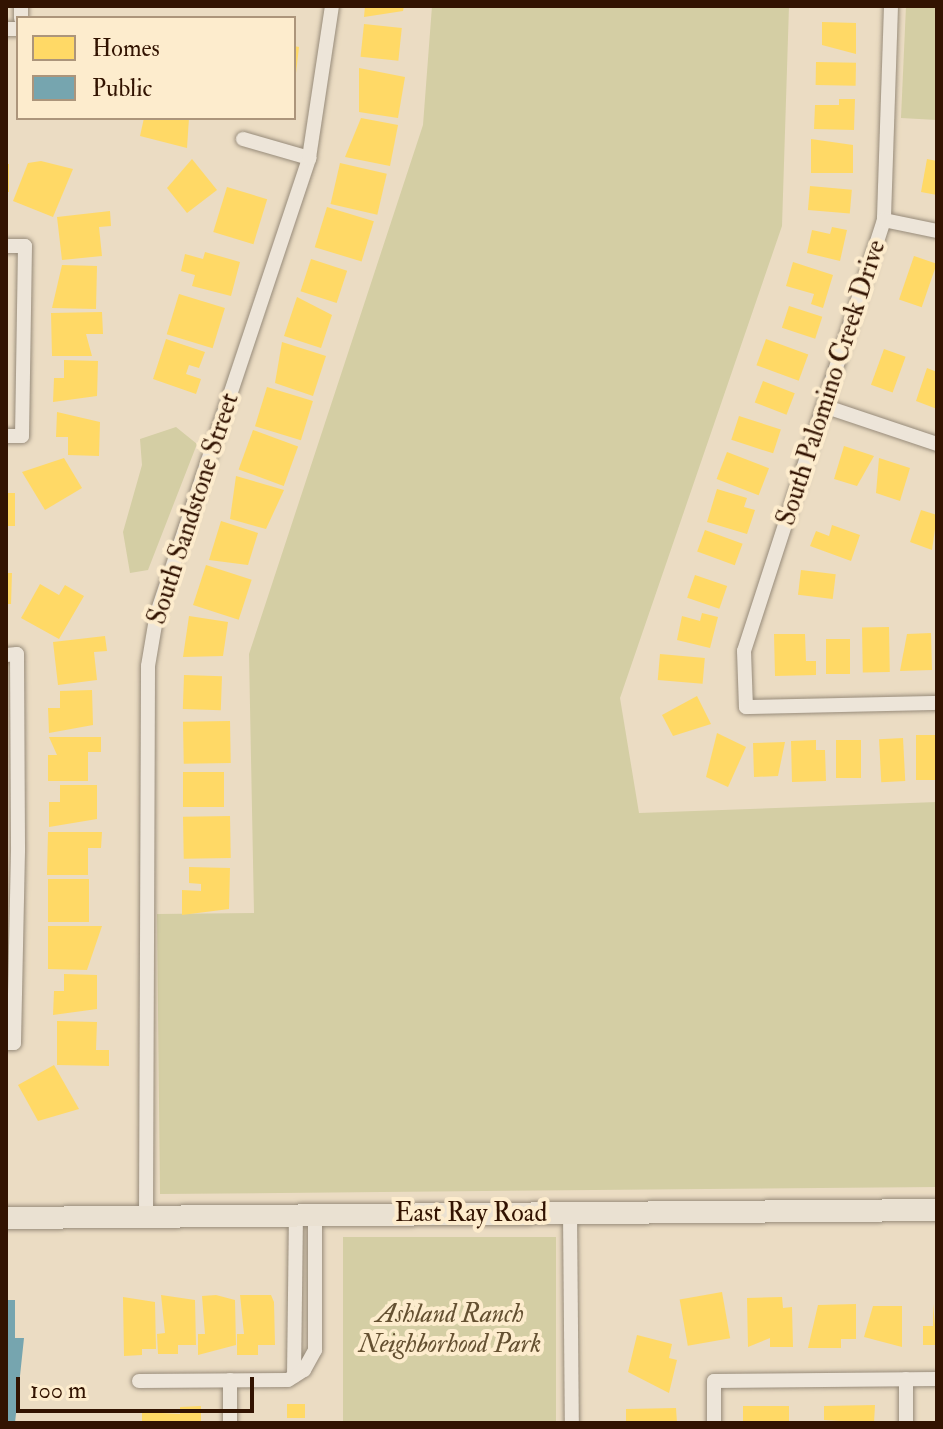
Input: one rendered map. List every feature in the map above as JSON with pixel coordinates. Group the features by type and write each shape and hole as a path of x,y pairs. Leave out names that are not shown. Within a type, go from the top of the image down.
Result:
{"main road":[{"name":"East Ray Road","path":"6,1218 937,1210"}],"street":[{"name":"South Sandstone Street","path":"146,1217 148,666 157,613 309,158 332,6"},
{"name":"South Palomino Creek Drive","path":"891,6 884,220 744,651 746,707 937,703"},
{"path":"243,139 309,158"},
{"path":"884,220 937,231"},
{"path":"6,246 25,246 22,436 6,436"},
{"path":"824,406 937,444"},
{"path":"10,1043 12,654"},
{"path":"570,1213 572,1423"},
{"path":"139,1381 294,1376 315,1350 315,1304 305,1215"},
{"path":"294,1376 305,1215"},
{"path":"298,1305 315,1304"},
{"path":"906,1379 906,1423"},
{"path":"714,1423 714,1381 937,1379"},
{"path":"230,1380 230,1423"}],"green space":[{"path":"432,6 789,6 782,226 620,698 639,813 937,802 937,1187 160,1194 157,914 254,913 249,654 423,125"},
{"path":"906,6 937,6 937,120 901,118"},
{"path":"176,427 197,444 148,570 130,573 123,532 142,465 140,439"},
{"name":"Ashland Ranch Neighborhood Park","path":"343,1237 556,1237 556,1423 343,1423"}],"building: Homes":[{"path":"365,6 404,6 403,11 364,17"},
{"path":"822,22 856,23 856,54 822,45"},
{"path":"364,24 402,28 398,61 361,57"},
{"path":"816,62 856,63 856,86 816,85"},
{"path":"359,68 405,77 398,118 359,112"},
{"path":"839,99 855,99 854,130 814,129 815,105 839,105"},
{"path":"361,118 398,125 390,166 345,157"},
{"path":"144,120 189,120 187,148 140,136"},
{"path":"811,139 853,145 853,173 811,173"},
{"path":"192,159 217,190 187,213 167,188"},
{"path":"927,159 937,161 937,195 921,192"},
{"path":"41,161 73,169 53,217 13,201 28,163"},
{"path":"340,163 387,174 377,215 331,204"},
{"path":"6,164 9,164 9,192 6,192"},
{"path":"810,186 852,190 850,214 808,210"},
{"path":"227,187 267,199 253,244 213,232"},
{"path":"327,207 374,221 362,261 315,247"},
{"path":"110,211 111,226 99,227 102,256 62,260 57,217"},
{"path":"832,227 847,230 840,261 807,253 812,230 830,234"},
{"path":"205,252 240,262 231,296 192,286 195,275 181,271 185,254 203,259"},
{"path":"914,256 937,264 922,307 899,299"},
{"path":"311,259 347,271 337,303 300,291"},
{"path":"793,262 833,275 823,308 811,304 814,294 786,286"},
{"path":"62,265 97,266 96,309 52,308"},
{"path":"179,294 225,308 213,348 167,334"},
{"path":"297,297 332,315 321,348 284,336"},
{"path":"789,306 822,317 815,339 782,328"},
{"path":"102,312 103,334 86,334 92,356 52,356 51,313"},
{"path":"166,339 205,352 199,368 189,365 186,374 201,379 196,394 153,379"},
{"path":"766,339 808,354 799,381 756,365"},
{"path":"282,342 326,356 313,396 275,383"},
{"path":"884,349 906,357 893,393 871,385"},
{"path":"64,360 98,361 97,396 53,402 54,378 64,378"},
{"path":"927,368 937,372 937,409 916,401"},
{"path":"763,381 795,393 786,415 755,402"},
{"path":"267,387 313,401 301,440 255,426"},
{"path":"57,412 100,422 99,456 68,455 68,437 56,437"},
{"path":"739,416 781,430 773,453 731,440"},
{"path":"253,430 298,446 284,486 239,469"},
{"path":"844,446 874,456 857,486 834,479"},
{"path":"727,452 769,468 759,495 717,479"},
{"path":"64,458 82,488 45,510 22,472"},
{"path":"879,458 910,468 900,501 876,493"},
{"path":"236,476 284,490 266,529 230,519"},
{"path":"717,489 747,498 744,507 755,510 747,534 707,522"},
{"path":"6,493 15,493 15,526 6,526"},
{"path":"921,510 937,515 932,550 910,542"},
{"path":"221,521 258,533 248,565 209,560"},
{"path":"832,525 860,535 851,561 810,546 816,531 829,536"},
{"path":"705,530 743,544 735,565 697,552"},
{"path":"206,565 252,580 239,620 193,605"},
{"path":"801,570 836,574 833,599 798,595"},
{"path":"6,573 12,573 11,604 6,604"},
{"path":"695,575 727,586 719,609 687,598"},
{"path":"40,584 59,595 65,585 84,596 59,639 21,618"},
{"path":"702,613 718,617 710,648 677,640 682,616 700,621"},
{"path":"189,616 228,622 223,656 183,657"},
{"path":"862,627 889,627 890,672 863,672"},
{"path":"931,633 932,670 900,671 907,634"},
{"path":"774,634 805,634 806,661 816,661 816,675 775,676"},
{"path":"105,636 107,651 94,652 97,680 58,685 53,642"},
{"path":"826,639 850,639 850,674 826,674"},
{"path":"660,654 705,658 703,684 658,680"},
{"path":"184,675 222,676 221,710 183,709"},
{"path":"92,690 93,725 49,733 48,708 60,708 60,691"},
{"path":"697,696 711,724 673,736 662,715"},
{"path":"230,721 231,763 184,764 183,722"},
{"path":"717,733 746,747 728,787 706,777"},
{"path":"916,735 937,735 937,780 916,780"},
{"path":"49,737 101,737 101,752 88,752 88,781 48,781 48,755 57,755"},
{"path":"903,738 905,781 881,782 879,739"},
{"path":"816,740 816,750 825,750 826,781 792,782 791,741"},
{"path":"836,740 861,740 861,778 836,778"},
{"path":"785,742 778,776 754,777 753,743"},
{"path":"183,772 224,772 224,807 183,807"},
{"path":"60,785 97,785 97,819 49,827 49,802 60,802"},
{"path":"230,816 231,858 184,859 183,817"},
{"path":"48,832 102,832 101,848 88,848 88,875 47,875"},
{"path":"189,867 230,868 229,909 182,915 182,890 201,891 201,884 189,883"},
{"path":"48,879 89,879 89,922 48,922"},
{"path":"48,926 102,926 87,970 48,969"},
{"path":"64,974 97,975 97,1009 53,1015 54,991 64,991"},
{"path":"57,1021 97,1022 96,1050 109,1050 109,1066 57,1065"},
{"path":"54,1065 79,1109 38,1121 18,1085"},
{"path":"722,1292 730,1338 688,1346 680,1299"},
{"path":"161,1295 195,1300 196,1345 178,1345 178,1354 158,1354 157,1334 165,1333"},
{"path":"216,1295 235,1300 236,1345 198,1355 198,1334 205,1334 202,1296"},
{"path":"240,1295 271,1295 274,1302 275,1345 258,1345 258,1355 237,1355 237,1334 244,1334"},
{"path":"123,1297 155,1302 156,1349 142,1349 142,1355 124,1356"},
{"path":"782,1297 783,1308 792,1307 793,1347 770,1347 770,1338 748,1347 747,1298"},
{"path":"856,1304 856,1339 841,1339 841,1348 808,1348 818,1305"},
{"path":"933,1304 937,1345 923,1345 923,1326 933,1326"},
{"path":"873,1306 902,1306 902,1347 864,1337"},
{"path":"637,1335 672,1344 669,1358 677,1360 669,1393 628,1372"},
{"path":"287,1404 305,1404 305,1418 287,1418"},
{"path":"875,1405 874,1423 824,1420 824,1406"},
{"path":"201,1406 201,1423 142,1423 142,1412 180,1414 180,1407"},
{"path":"743,1406 789,1406 789,1423 743,1423"},
{"path":"676,1408 677,1423 626,1422 626,1409"}],"building: Public":[{"path":"6,1300 15,1300 15,1338 24,1338 15,1423 6,1423"}]}
